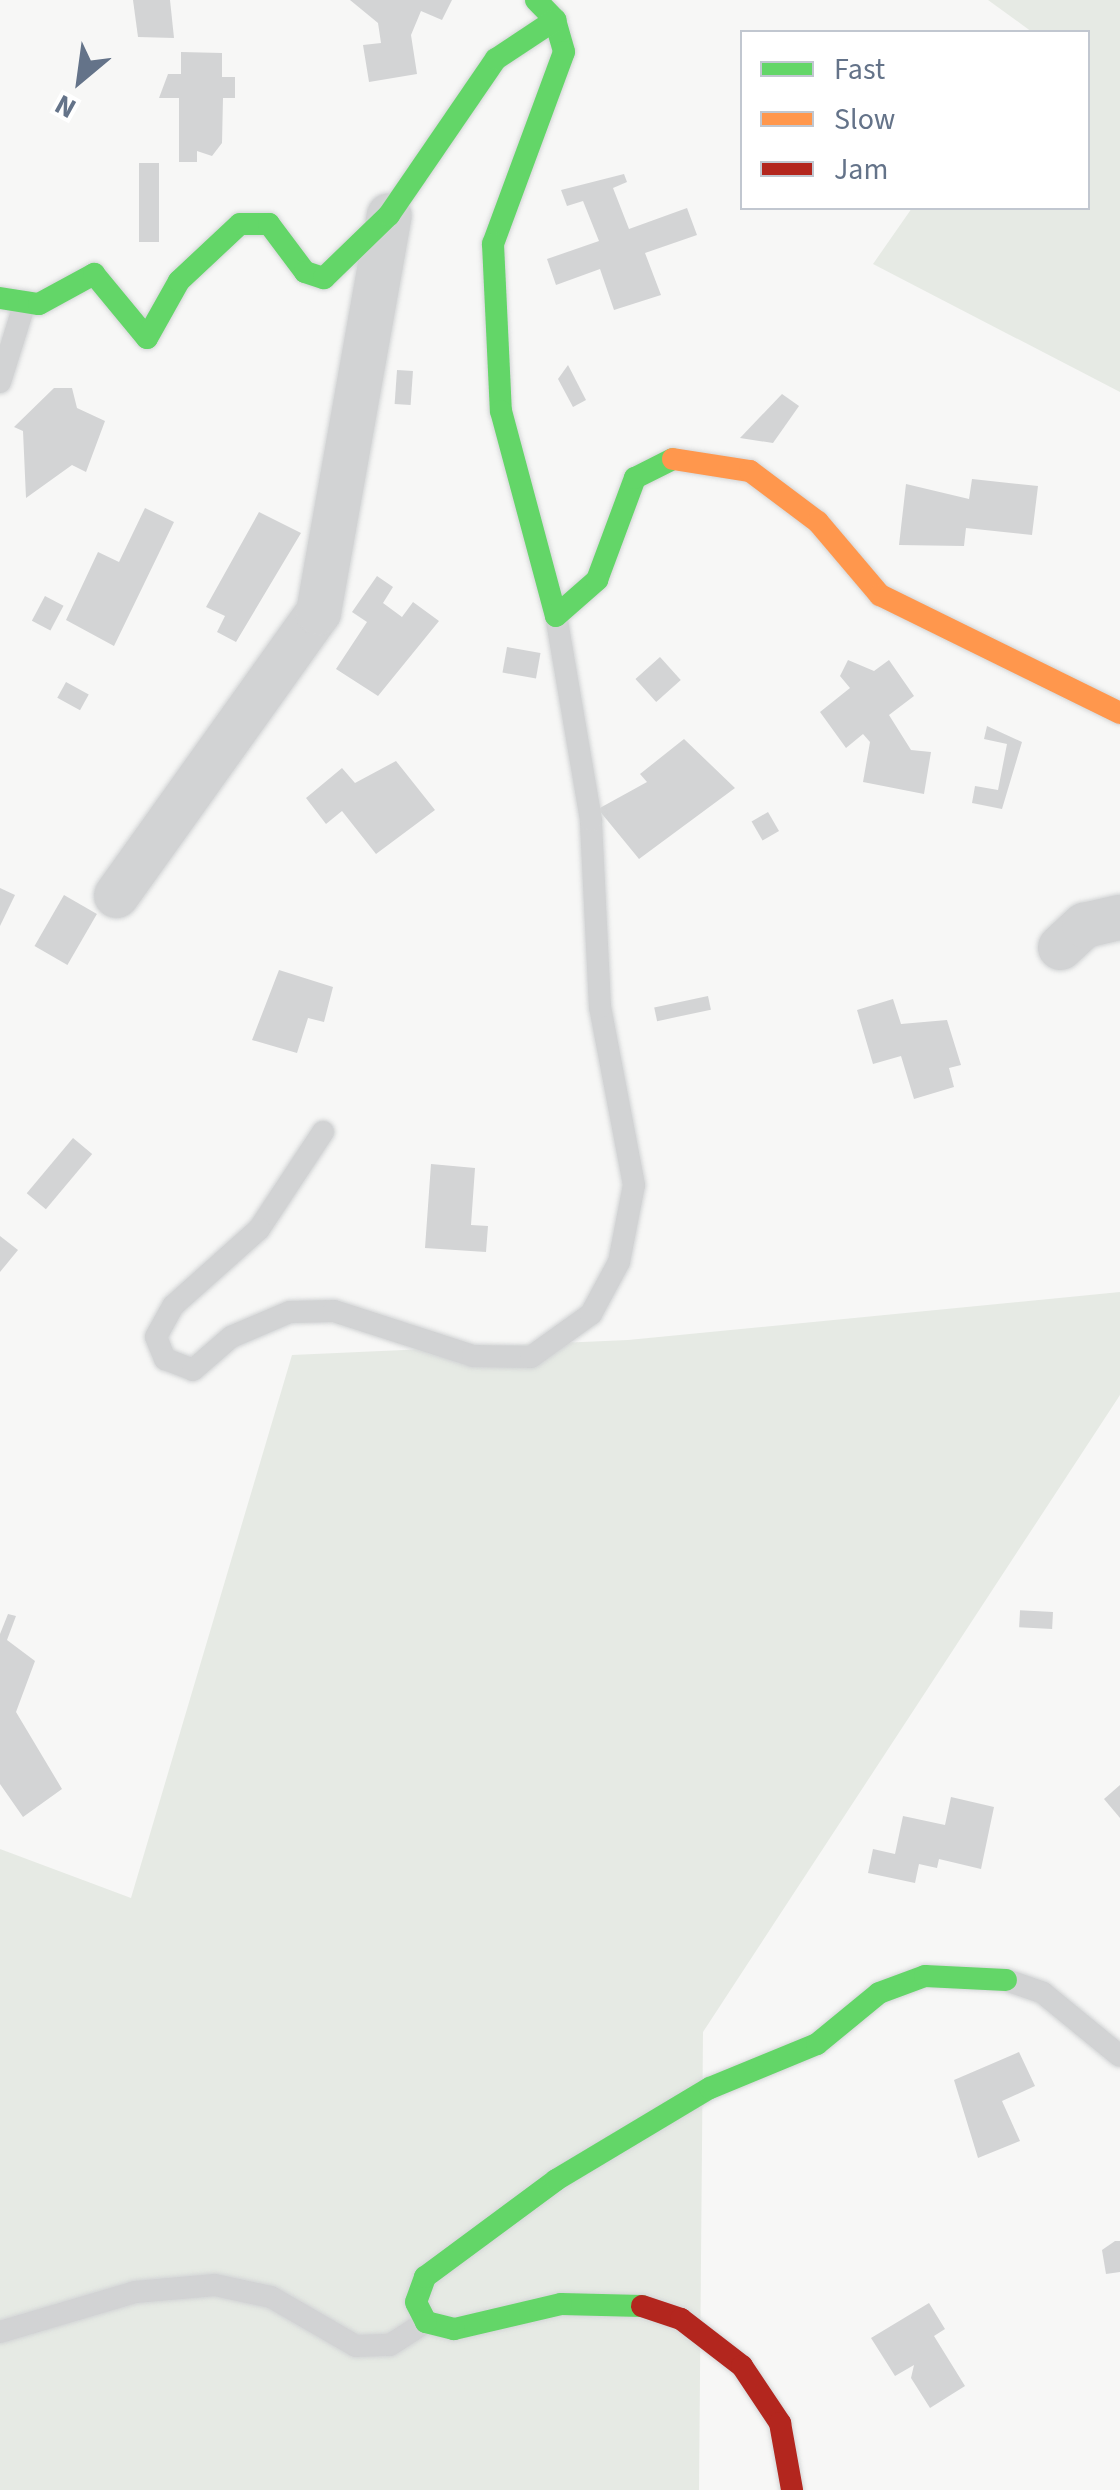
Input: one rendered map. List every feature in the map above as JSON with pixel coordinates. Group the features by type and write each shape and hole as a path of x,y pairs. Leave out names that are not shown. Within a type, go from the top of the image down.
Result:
{"street":[{"path":"536,0 555,20 564,52 492,244 501,411 556,616 597,580 635,478 673,459 750,471 818,522 880,595 944,634 1052,672 1120,713"},
{"path":"0,298 38,304 94,274 147,338 179,281 240,224 269,224 305,272 324,278 389,216 496,59 555,20"},
{"path":"116,895 318,612 389,216"},
{"path":"1060,947 1084,925 1120,917"},
{"path":"792,2490 780,2423 742,2366 681,2319 640,2305 561,2304 454,2329 426,2322 416,2302 425,2277 556,2180 710,2088 817,2044 878,1993 910,1982 1006,1980"}],"lane":[{"path":"0,382 24,302"},
{"path":"323,1132 259,1229 172,1306 156,1338 165,1359 192,1370 232,1337 290,1312 334,1311 472,1356 531,1356 591,1314 619,1262 634,1185 600,1008 592,820 556,616"},
{"path":"1006,1980 1043,1993 1120,2056"},
{"path":"0,2332 135,2292 216,2285 270,2298 356,2346 390,2346 426,2322"}],"shaded area":[{"path":"988,0 1120,0 1120,392 873,264 911,210 1090,210 1090,30 1029,30"},
{"path":"1120,1292 1120,1395 703,2032 699,2490 0,2490 0,1849 131,1898 292,1355 628,1340"}],"building":[{"path":"133,0 170,0 174,38 138,37"},
{"path":"350,0 452,0 442,20 421,11 411,35 417,74 369,82 363,45 381,43 378,23"},
{"path":"181,52 222,53 222,77 235,77 235,98 223,98 222,143 212,156 197,151 197,162 179,162 179,98 159,98 168,74 181,74"},
{"path":"139,163 159,163 159,242 139,242"},
{"path":"624,174 627,182 613,188 629,229 687,208 697,235 645,253 661,295 614,310 600,269 556,285 547,259 599,241 583,201 567,206 561,190"},
{"path":"568,365 586,400 573,407 558,379"},
{"path":"397,370 413,371 411,405 395,404"},
{"path":"54,388 72,388 77,408 105,421 86,472 72,465 26,498 23,431 14,427"},
{"path":"782,394 799,406 773,443 740,438"},
{"path":"972,479 1038,486 1032,535 966,528 964,546 899,545 906,484 969,499"},
{"path":"145,508 174,522 114,646 66,620 98,552 119,562"},
{"path":"259,512 301,533 236,642 217,632 225,616 206,607"},
{"path":"377,576 393,587 383,603 402,617 413,602 439,621 378,696 336,669 367,622 352,612"},
{"path":"45,596 64,606 50,631 32,621"},
{"path":"507,647 540,653 536,679 502,673"},
{"path":"660,657 681,680 656,702 635,679"},
{"path":"848,660 874,671 889,660 914,696 889,715 911,750 931,752 924,794 863,782 870,742 863,734 846,748 820,712 850,688 840,676"},
{"path":"66,682 89,695 80,710 57,698"},
{"path":"987,726 1022,742 1002,809 972,803 975,786 998,790 1007,744 984,739"},
{"path":"684,739 735,788 639,859 598,809 647,782 640,774"},
{"path":"396,761 435,810 376,854 342,811 326,824 306,798 342,768 355,783"},
{"path":"768,812 779,831 763,841 752,821"},
{"path":"0,888 15,895 0,926"},
{"path":"64,895 97,914 67,965 34,946"},
{"path":"279,970 333,987 324,1022 308,1018 297,1053 252,1040"},
{"path":"708,996 711,1010 657,1021 654,1007"},
{"path":"893,999 901,1024 947,1020 961,1065 949,1068 954,1087 914,1099 901,1056 873,1064 857,1010"},
{"path":"73,1138 92,1154 46,1209 27,1193"},
{"path":"431,1164 475,1168 471,1225 488,1226 486,1252 425,1248"},
{"path":"0,1236 18,1250 0,1272"},
{"path":"1020,1610 1053,1612 1052,1629 1019,1627"},
{"path":"8,1614 16,1616 7,1640 35,1661 16,1712 62,1789 23,1817 0,1784 0,1634"},
{"path":"1120,1785 1120,1818 1104,1799"},
{"path":"951,1797 994,1807 981,1869 939,1859 937,1868 919,1864 915,1883 868,1873 873,1849 895,1854 903,1816 945,1825"},
{"path":"1019,2052 1035,2086 1002,2101 1020,2141 978,2158 954,2080"},
{"path":"1120,2241 1120,2272 1106,2274 1102,2250"},
{"path":"929,2303 945,2329 934,2336 965,2386 930,2408 911,2378 914,2365 895,2376 871,2338"}],"traffic: fast":[{"path":"536,0 555,20 564,52 493,244 501,411 556,616 597,580 635,478 673,459"},
{"path":"0,298 39,304 94,274 147,338 179,281 240,224 269,224 305,272 324,278 389,215 496,59 555,20"},
{"path":"642,2306 561,2304 454,2329 426,2322 416,2302 425,2277 556,2180 710,2088 817,2044 879,1993 925,1976 1006,1980"}],"traffic: slow":[{"path":"673,459 750,471 818,522 880,595 1120,713"}],"traffic: jam":[{"path":"642,2306 681,2319 742,2366 780,2423 792,2490"}]}
